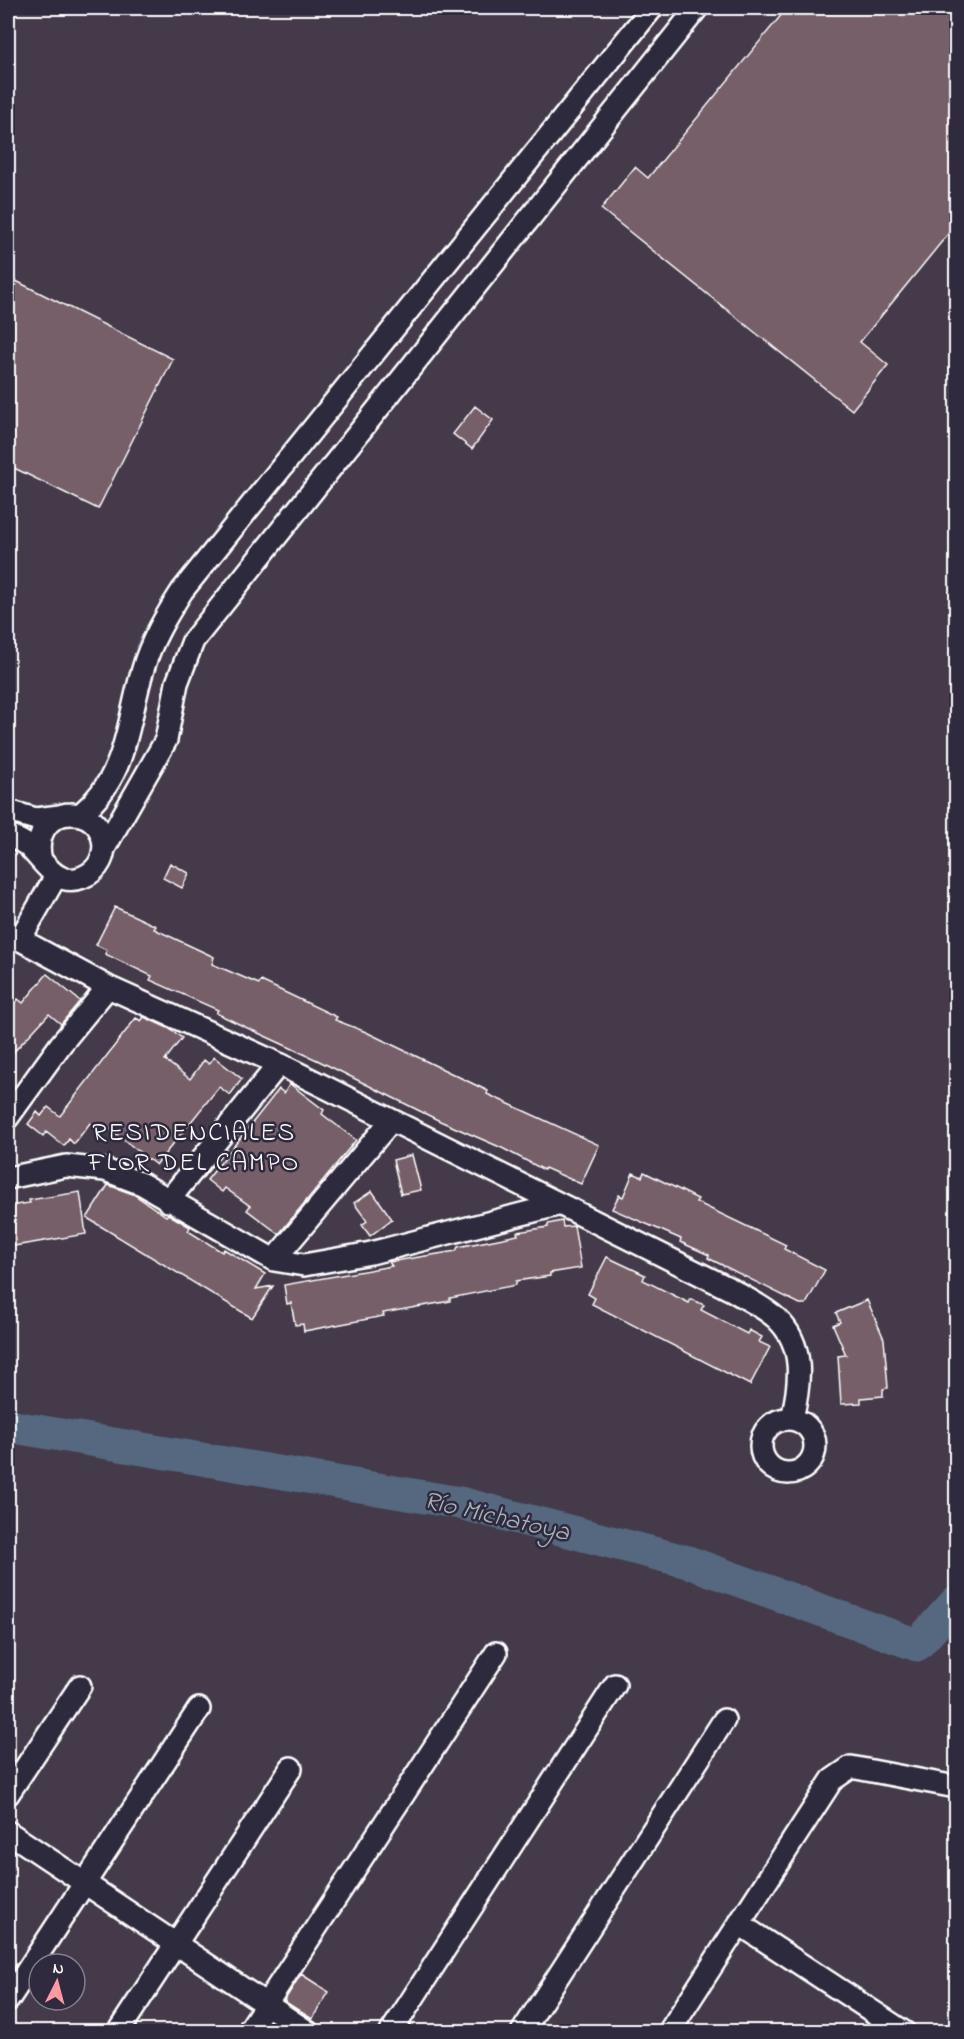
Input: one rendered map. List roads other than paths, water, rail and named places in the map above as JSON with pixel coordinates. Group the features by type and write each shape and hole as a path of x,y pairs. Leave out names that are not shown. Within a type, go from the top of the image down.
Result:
{"street":[{"path":"41,860 38,849 43,829 93,805 120,765 143,669 159,628 182,591 652,8"},
{"path":"8,835 26,844 56,876 67,880 89,875 97,868 105,847 166,740 177,683 193,641 697,8"},
{"path":"8,811 36,819 70,815 98,827 105,847"},
{"path":"56,876 14,936 108,987 279,1064 390,1122 732,1290 777,1319 798,1351 800,1387 792,1419"},
{"path":"8,1117 61,1044 108,987"},
{"path":"168,1201 279,1064"},
{"path":"274,1260 390,1122"},
{"path":"8,1178 66,1166 105,1170 142,1184 274,1260 304,1265 371,1253 557,1205"},
{"path":"248,2031 496,1653"},
{"path":"391,2031 615,1685"},
{"path":"8,1794 80,1686"},
{"path":"8,2000 87,1884 199,1709"},
{"path":"522,2031 724,1720"},
{"path":"669,2031 741,1925 832,1780 851,1767 957,1787"},
{"path":"118,2031 291,1768"},
{"path":"8,1832 308,2031"},
{"path":"741,1925 904,2031"}],"waterway":[{"name":"Río Michatoya","path":"8,1426 460,1503 688,1562 917,1645 956,1602"}],"district":[{"name":"RESIDENCIALES FLOR DEL CAMPO","path":"194,1146"}]}
